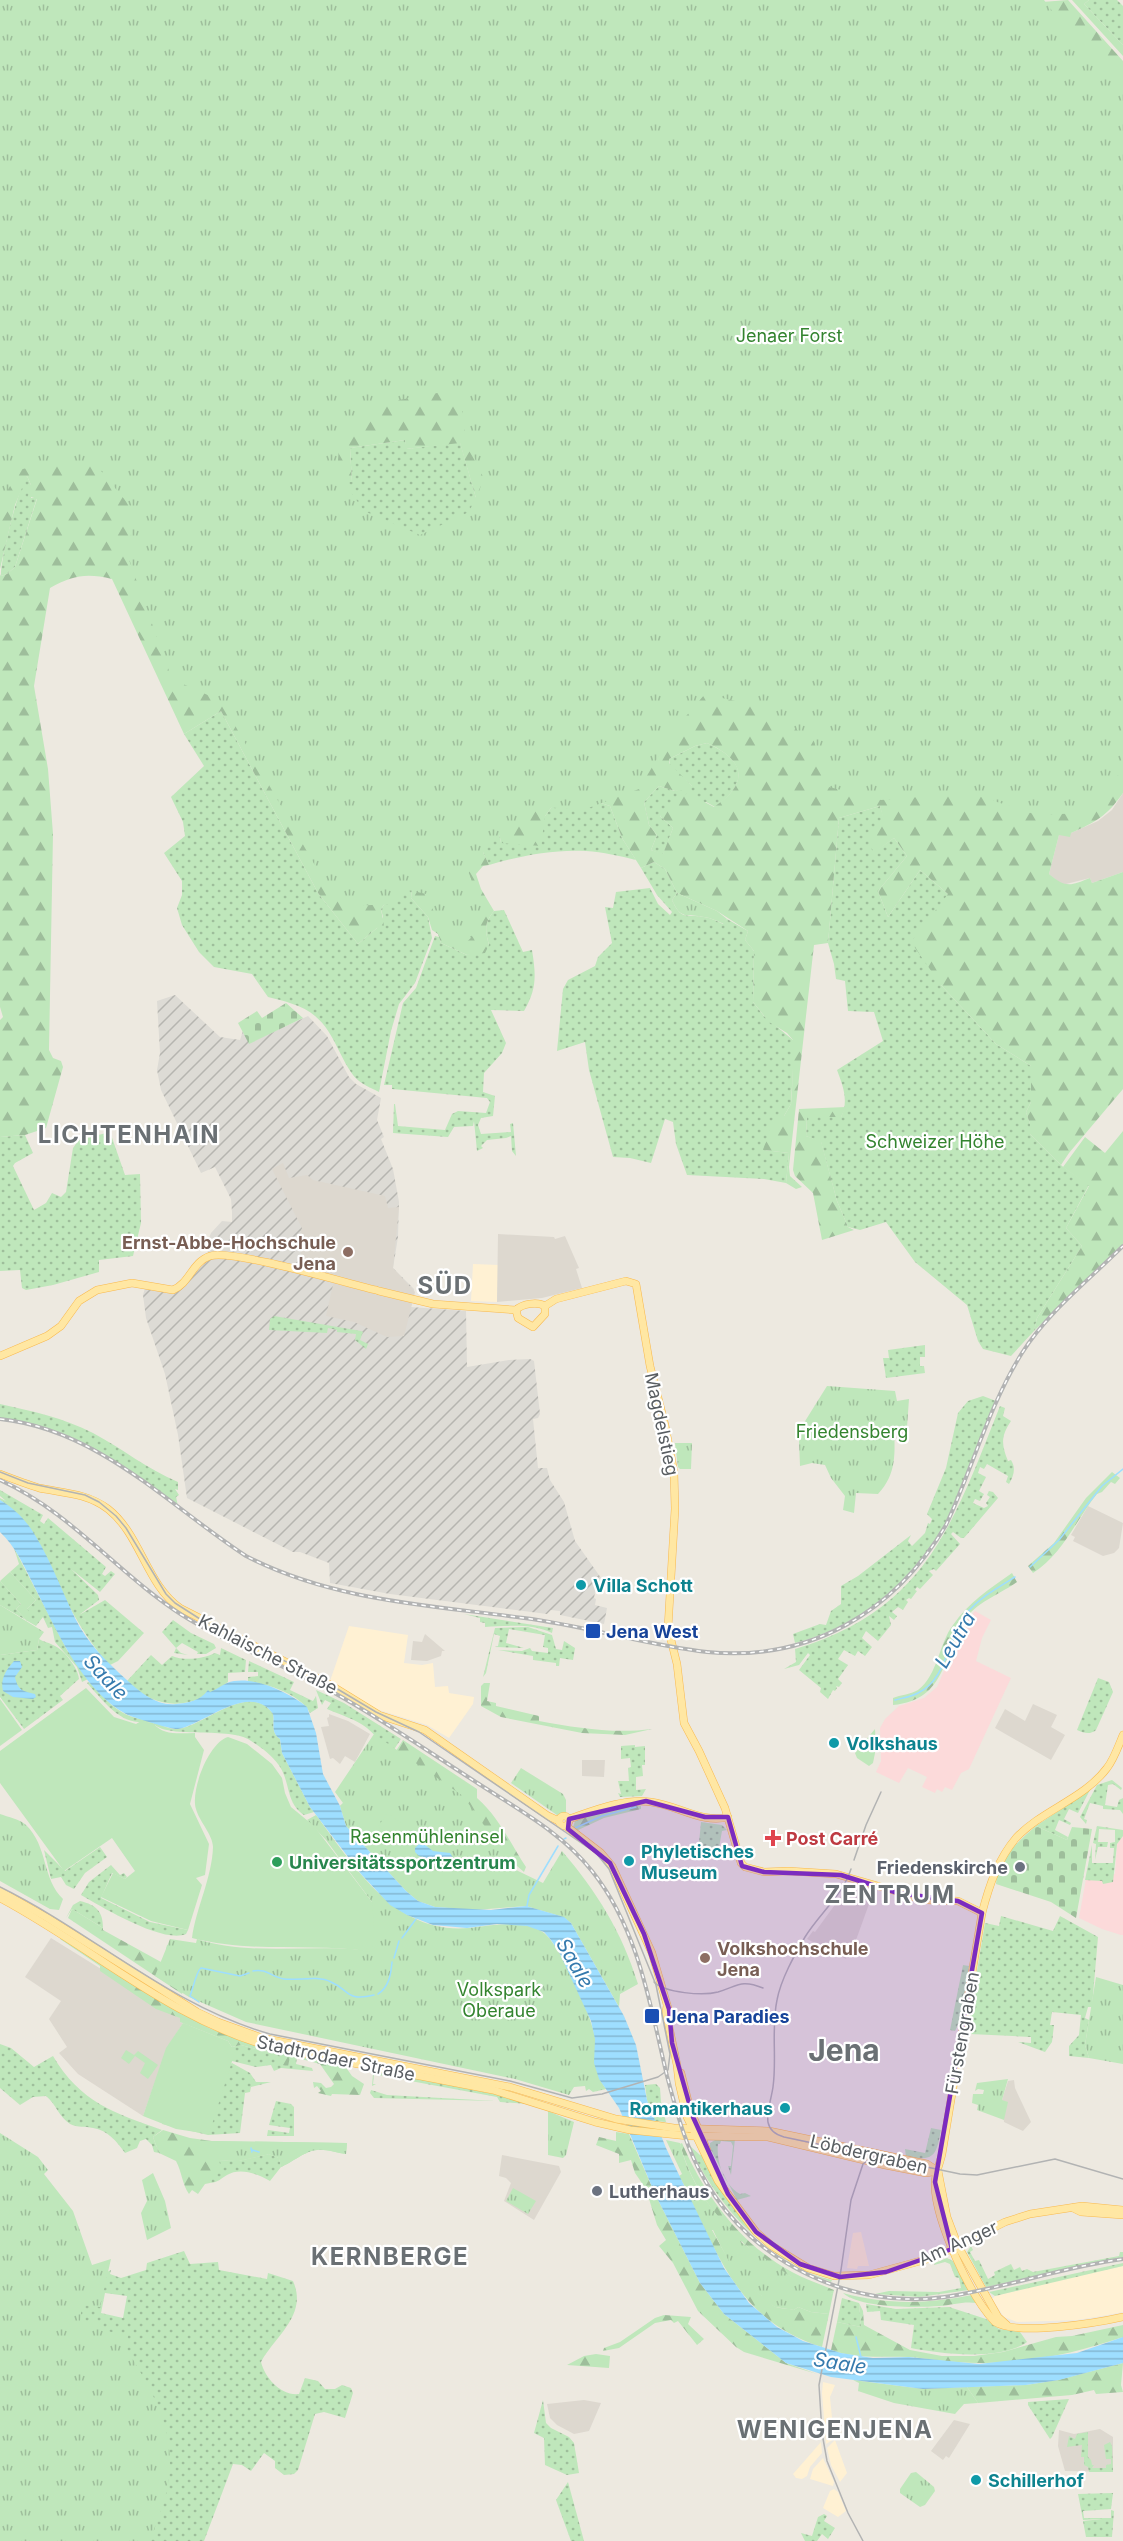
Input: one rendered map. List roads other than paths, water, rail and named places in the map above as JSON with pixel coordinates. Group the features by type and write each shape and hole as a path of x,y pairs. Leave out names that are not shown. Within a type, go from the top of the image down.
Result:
{"main road":[{"path":"0,1356 47,1336 61,1326 79,1302 97,1290 132,1283 168,1290 180,1286 199,1262 216,1255 236,1257 416,1300 448,1305 516,1310 522,1306 540,1303 545,1306 545,1314 533,1327 518,1318 516,1310"},
{"name":"Magdelstieg","path":"545,1306 556,1299 626,1281 634,1282 639,1290 650,1366 674,1472 675,1509 669,1631 676,1659 685,1727 699,1750 724,1805 739,1859 745,1868 764,1872 836,1874 924,1899 957,1901 982,1913"},
{"name":"Kahlaische Straße","path":"0,1474 32,1486 70,1493 96,1502 120,1521 164,1594 180,1608 327,1683 379,1715 425,1730 548,1816 559,1821 563,1816 567,1822"},
{"name":"Fürstengraben","path":"1123,1736 1102,1774 1030,1826 1013,1843 992,1879 982,1913 942,2154 935,2182 936,2200 955,2248 992,2319 1001,2326 1075,2325 1123,2317"},
{"path":"728,1817 714,1819 646,1801 609,1807 567,1822 612,1866 652,1953 672,2026 672,2043 677,2065 701,2147 718,2181 728,2194"},
{"path":"714,1819 720,1814 724,1805"},
{"name":"Stadtrodaer Straße","path":"0,1891 46,1917 178,2002 218,2022 286,2043 510,2087 617,2123"},
{"name":"Stadtrodaer Straße","path":"0,1898 43,1922 172,2005 233,2035 275,2048 493,2090 617,2123 697,2133"},
{"name":"Stadtrodaer Straße","path":"662,2130 683,2136 701,2147"},
{"path":"683,2136 697,2133"},
{"path":"697,2133 728,2194"},
{"name":"Löbdergraben","path":"697,2133 760,2133 927,2164 938,2171"},
{"name":"Am Anger","path":"728,2194 756,2232 772,2246 808,2268 842,2277 869,2276 928,2259 1017,2217 1082,2206 1123,2210"},
{"name":"Am Anger","path":"1073,2208 1081,2212 1123,2215"}],"water":[{"name":"Saale","path":"0,1500 15,1511 32,1530 86,1636 106,1660 144,1694 162,1703 180,1704 198,1699 208,1690 210,1692 227,1683 247,1681 280,1690 307,1707 316,1733 323,1774 340,1806 346,1826 418,1901 435,1907 491,1910 526,1906 564,1917 571,1923 624,2016 636,2045 647,2100 666,2148 724,2268 749,2303 777,2327 803,2341 841,2353 873,2358 909,2357 979,2364 1077,2353 1123,2337 1123,2363 1059,2380 1026,2385 923,2389 831,2377 786,2363 724,2314 700,2283 655,2194 619,2108 599,2079 594,2063 595,2039 591,2021 560,1954 544,1932 527,1926 497,1924 467,1928 433,1925 407,1915 390,1905 361,1874 310,1807 282,1753 280,1739 274,1730 273,1714 263,1705 252,1702 240,1703 189,1726 175,1729 129,1716 110,1703 95,1689 70,1655 18,1556 0,1532"},
{"path":"14,1661 20,1661 22,1667 15,1677 19,1688 35,1694 36,1697 33,1699 13,1697 3,1691 4,1675"},
{"path":"419,1844 433,1851 450,1853 454,1859 446,1864 419,1856 415,1848"}],"waterway":[{"name":"Leutra","path":"1030,1567 1059,1540 1102,1486 1123,1469"},
{"name":"Leutra","path":"895,1700 928,1687 941,1668 966,1614 982,1598 1015,1577"},
{"name":"Leutra","path":"575,1828 602,1816 636,1807"},
{"name":"Leutra","path":"527,1906 529,1895 558,1846"},
{"path":"402,1938 416,1919"},
{"path":"394,1958 399,1941"},
{"path":"378,1994 387,1984 392,1962"},
{"path":"199,2002 190,1996 201,1968 240,1976 249,1973"},
{"path":"253,1971 266,1972 284,1979 326,1980 353,1996 374,1995"},
{"path":"251,2148 252,2152"},
{"path":"252,2150 259,2152"},
{"name":"Saale","path":"856,2337 861,2357"}],"tram line":[{"path":"0,1472 28,1483 85,1495 99,1502 126,1528 166,1594 175,1603 200,1619 319,1678 376,1712 419,1732 596,1853 609,1869 656,1985 670,2054 668,2070 658,2077 602,2094 572,2098 510,2081 270,2034 199,2006 34,1905 0,1887"},
{"path":"854,1860 881,1792"},
{"path":"851,1869 837,1896 805,1937 788,1968 779,1992 774,2021 773,2087 768,2110 768,2124 771,2129 784,2137 960,2174 977,2175 1055,2159 1123,2179"},
{"path":"654,1982 667,1989 694,1993 718,1992 744,1984 763,1988"},
{"path":"863,2541 848,2513 827,2461 822,2433 819,2385 841,2270 851,2200 863,2164 871,2158 878,2157"}],"railway":[{"path":"0,1419 36,1426 69,1438 101,1454 131,1472 246,1556 313,1583 382,1599 547,1621 684,1649 745,1653 781,1649 814,1639 846,1625 875,1606 902,1583 925,1556 946,1525 990,1416 1022,1353 1056,1310 1123,1246"},
{"path":"0,1480 26,1493 72,1526 159,1599 182,1615 319,1685 374,1716 539,1823 580,1857 608,1894 632,1943 648,1995 678,2117 699,2169 726,2211 750,2236 778,2257 808,2275 841,2288 875,2296 910,2299 967,2293 1123,2259"}],"place":[{"name":"Ernst-Abbe-Hochschule Jena","path":"348,1252"},
{"name":"Villa Schott","path":"581,1585"},
{"name":"Jena West","path":"593,1631"},
{"name":"Volkshaus","path":"834,1743"},
{"name":"Post Carré","path":"773,1838"},
{"name":"Phyletisches Museum","path":"629,1861"},
{"name":"Universitätssportzentrum","path":"277,1862"},
{"name":"Friedenskirche","path":"1020,1867"},
{"name":"Volkshochschule Jena","path":"705,1958"},
{"name":"Jena Paradies","path":"652,2016"},
{"name":"Romantikerhaus","path":"785,2108"},
{"name":"Lutherhaus","path":"597,2191"},
{"name":"Schillerhof","path":"976,2480"}],"district":[{"name":"LICHTENHAIN","path":"129,1134"},
{"name":"SÜD","path":"445,1285"},
{"name":"ZENTRUM","path":"890,1894"},
{"name":"Jena","path":"844,2050"},
{"name":"KERNBERGE","path":"390,2256"},
{"name":"WENIGENJENA","path":"835,2429"}],"park label":[{"name":"Jenaer Forst","path":"789,335"},
{"name":"Schweizer Höhe","path":"935,1141"},
{"name":"Friedensberg","path":"852,1431"},
{"name":"Rasenmühleninsel","path":"427,1836"},
{"name":"Volkspark Oberaue","path":"499,1999"}]}
